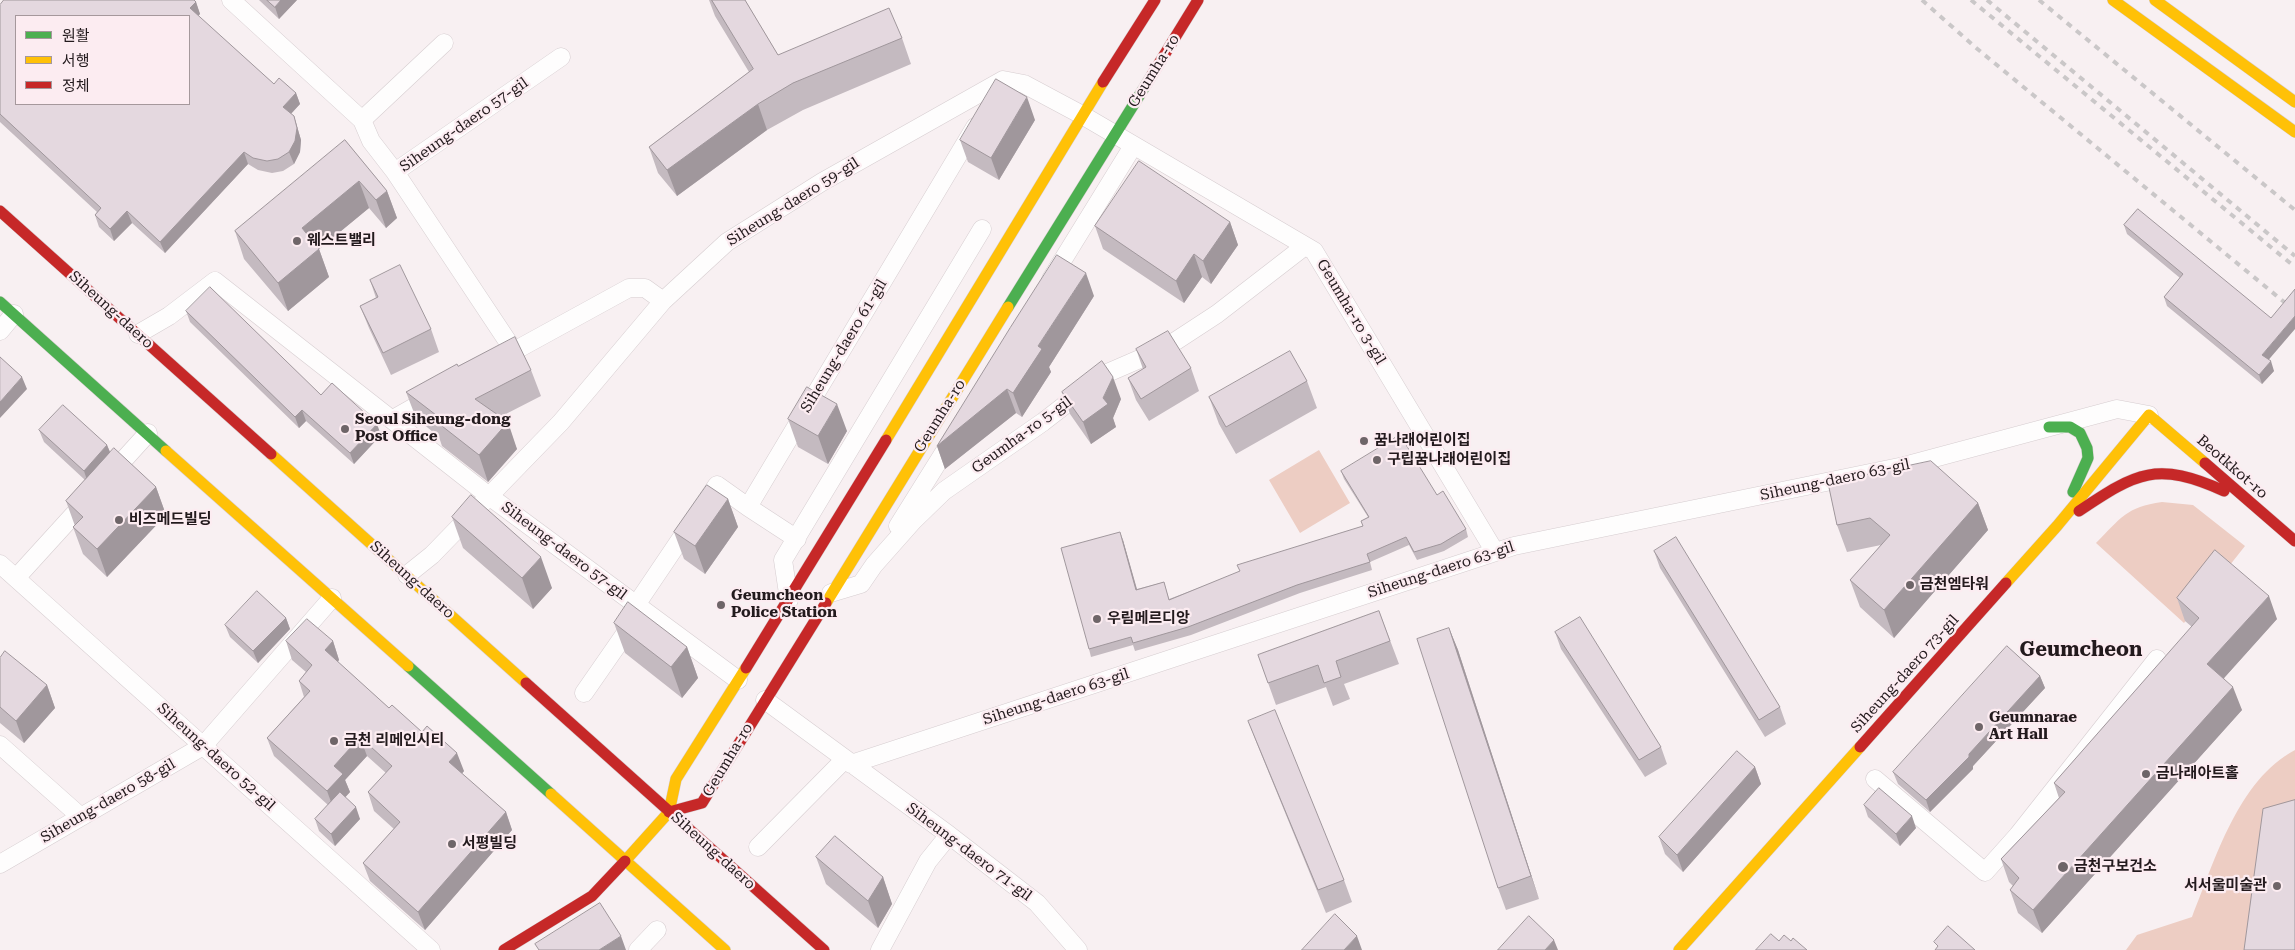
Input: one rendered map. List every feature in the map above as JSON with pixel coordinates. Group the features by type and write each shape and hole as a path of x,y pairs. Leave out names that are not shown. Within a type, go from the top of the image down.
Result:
{"main road":[{"path":"504,950 592,896 669,812 676,778 789,600 1082,115 1155,0"},
{"name":"Geumha-ro","path":"669,812 702,803 1198,0"},
{"path":"2113,0 2295,132"},
{"path":"2155,0 2295,102"},
{"name":"Siheung-daero","path":"0,210 824,950"},
{"path":"0,302 725,950"},
{"name":"Beotkkot-ro","path":"2149,415 2295,541"},
{"name":"Siheung-daero 73-gil","path":"1679,950 2057,526 2149,415"},
{"path":"2049,427 2066,426 2080,433 2087,448 2088,458 2057,526"},
{"path":"2057,526 2123,482 2152,472 2168,471 2201,479 2256,507"}],"street":[{"path":"231,0 362,120 371,141 395,172"},
{"path":"362,120 444,43"},
{"name":"Siheung-daero 57-gil","path":"514,351 395,172 561,57"},
{"path":"1003,80 1024,84 1082,115"},
{"name":"Siheung-daero 61-gil","path":"748,507 1003,80"},
{"name":"Siheung-daero 59-gil","path":"406,575 432,555 561,422 663,301 727,242 822,182 1003,80"},
{"name":"Geumha-ro 3-gil","path":"1082,115 1314,251 1495,552"},
{"path":"1040,296 1133,146"},
{"path":"789,600 784,560 982,229"},
{"name":"Geumha-ro 5-gil","path":"830,593 860,584 874,565 944,491 1043,422 1105,374 1165,348 1217,314 1305,246"},
{"name":"Siheung-daero 57-gil","path":"138,334 169,316 215,282 393,418 489,496 738,680"},
{"path":"488,366 629,288 645,288 663,301"},
{"path":"0,331 14,314"},
{"path":"393,418 445,390"},
{"name":"Siheung-daero 63-gil","path":"848,762 1495,552 1904,466 2118,409 2149,415"},
{"path":"874,565 963,422"},
{"path":"16,578 148,433"},
{"path":"584,692 717,485 796,539"},
{"name":"Siheung-daero 52-gil","path":"0,564 431,950"},
{"name":"Siheung-daero 58-gil","path":"0,864 203,746 332,598"},
{"path":"1875,779 1984,872 2018,835 2157,659"},
{"path":"758,847 848,762 765,700"},
{"path":"0,745 81,817"},
{"name":"Siheung-daero 71-gil","path":"848,762 949,835 1037,904 1078,950"},
{"path":"880,950 928,861 949,835"},
{"path":"638,950 657,930"}],"shaded area":[{"path":"1319,450 1350,503 1300,533 1269,480"},
{"path":"2162,502 2193,505 2245,546 2184,623 2096,543 2125,515 2140,507"},
{"path":"2295,750 2295,950 2126,950 2137,935 2192,917 2220,847 2243,801 2275,763"}],"building":[{"path":"4,0 194,0 196,2 190,8 274,84 279,78 296,93 283,107 294,116 297,128 295,141 289,152 278,159 267,161 253,158 244,152 160,242 127,211 110,229 95,215 101,208 0,114 0,5"},
{"path":"267,0 281,0 275,7"},
{"path":"712,0 745,0 778,55 889,8 902,38 793,83 758,104 667,170 649,147 753,69"},
{"path":"996,79 1027,97 991,158 960,140"},
{"path":"345,140 387,191 376,200 359,181 302,228 319,249 278,283 235,231"},
{"path":"1139,161 1230,222 1203,261 1194,254 1176,281 1095,226"},
{"path":"2138,209 2271,318 2295,289 2295,316 2262,355 2271,361 2259,375 2164,297 2183,274 2124,225"},
{"path":"1057,255 1086,273 1038,346 1042,349 1013,393 1007,389 937,446 1010,328"},
{"path":"400,265 431,329 383,353 360,306 378,297 370,280"},
{"path":"210,287 321,395 332,383 377,424 350,453 302,410 295,417 186,311"},
{"path":"1168,331 1191,368 1141,399 1128,378 1146,367 1136,349"},
{"path":"515,337 531,370 475,399 508,422 479,455 433,419 436,415 406,392 457,364 458,366"},
{"path":"1290,351 1307,381 1226,427 1209,397"},
{"path":"0,357 22,377 0,402"},
{"path":"1102,361 1113,377 1103,398 1108,404 1083,422 1062,392"},
{"path":"807,387 837,404 818,436 788,419"},
{"path":"63,405 107,445 84,471 39,430"},
{"path":"1400,435 1437,495 1443,491 1466,529 1441,544 1414,552 1406,537 1367,554 1370,562 1297,585 1188,627 1133,643 1131,637 1089,649 1061,548 1120,532 1136,590 1164,582 1169,600 1240,571 1237,565 1363,526 1361,521 1369,517 1341,471"},
{"path":"114,448 156,487 97,549 73,527 83,517 66,501"},
{"path":"1931,461 1978,503 1884,610 1850,580 1890,535 1870,518 1837,525 1828,483"},
{"path":"707,485 728,499 695,546 674,532"},
{"path":"471,495 541,557 522,578 452,517"},
{"path":"1676,537 1780,707 1759,720 1654,551"},
{"path":"2215,550 2269,596 2207,664 2233,687 2033,910 2010,890 2019,878 2001,859 2065,792 2054,783 2199,618 2177,598"},
{"path":"257,591 286,618 253,651 225,625"},
{"path":"628,602 687,647 671,667 614,623"},
{"path":"1379,611 1390,641 1336,661 1341,677 1324,683 1318,665 1268,683 1258,655"},
{"path":"1580,617 1661,747 1639,760 1555,632"},
{"path":"307,619 333,641 325,650 389,708 392,705 422,732 427,726 457,753 449,762 506,812 418,912 363,863 400,822 368,792 392,766 360,737 334,766 343,774 327,791 267,738 310,691 299,681 312,665 286,641"},
{"path":"1449,628 1531,876 1498,888 1417,639"},
{"name":"Geumnarae Art Hall","path":"2007,646 2040,676 1969,754 1969,757 1926,800 1893,772"},
{"path":"5,651 47,685 16,721 0,707 0,658"},
{"path":"1275,710 1344,880 1318,890 1248,721"},
{"path":"1737,751 1755,767 1677,855 1659,837"},
{"path":"1879,788 1912,816 1896,834 1864,805"},
{"path":"340,792 356,807 331,834 315,819"},
{"name":"서서울미술관","path":"2295,800 2295,950 2244,950 2263,809"},
{"path":"835,836 883,877 868,901 816,857"},
{"path":"600,903 621,936 599,950 539,950 535,944"},
{"path":"1335,914 1357,936 1344,950 1302,950"},
{"path":"1529,916 1554,940 1545,950 1498,950"},
{"path":"1948,926 1975,950 1935,950 1938,946 1934,942"},
{"path":"1771,934 1779,941 1784,935 1791,941 1793,938 1807,950 1756,950"}],"railway":[{"path":"1922,0 1975,47 2295,311"},
{"path":"1971,0 2295,267"},
{"path":"1987,0 2295,256"},
{"path":"2039,0 2295,210"}],"traffic: fast":[{"path":"1008,307 1152,75"},
{"path":"0,302 166,451"},
{"path":"2049,427 2070,427 2080,433 2087,448 2088,458 2073,492"},
{"path":"408,666 551,794"}],"traffic: slow":[{"path":"2113,0 2295,132"},
{"path":"2155,0 2295,102"},
{"path":"886,440 1103,82"},
{"path":"826,603 1008,307"},
{"path":"2006,583 2057,526 2149,415 2205,463"},
{"path":"166,451 408,666"},
{"path":"271,454 526,683"},
{"path":"625,861 669,812 676,779 746,668"},
{"path":"1679,950 1860,747"},
{"path":"551,794 725,950"}],"traffic: jam":[{"path":"1103,82 1155,0"},
{"path":"1152,75 1198,0"},
{"path":"0,211 271,454"},
{"path":"746,668 886,440"},
{"path":"2205,463 2295,541"},
{"path":"2079,511 2117,487 2148,475 2181,476 2224,491"},
{"path":"1860,747 2006,583"},
{"path":"669,812 702,803 826,603"},
{"path":"526,683 824,950"},
{"path":"504,950 592,896 625,861"}],"place":[{"name":"웨스트밸리","path":"297,241"},
{"name":"Seoul Siheung-dong Post Office","path":"345,429"},
{"name":"꿈나래어린이집","path":"1364,441"},
{"name":"구립꿈나래어린이집","path":"1377,460"},
{"name":"비즈메드빌딩","path":"119,520"},
{"name":"금천엠타워","path":"1910,585"},
{"name":"Geumcheon Police Station","path":"721,605"},
{"name":"우림메르디앙","path":"1097,619"},
{"name":"Geumnarae Art Hall","path":"1979,727"},
{"name":"금천 리메인시티","path":"334,741"},
{"name":"금나래아트홀","path":"2146,774"},
{"name":"서평빌딩","path":"452,844"},
{"name":"금천구보건소","path":"2063,867"},
{"name":"서서울미술관","path":"2277,886"}],"district":[{"name":"Geumcheon","path":"2081,650"}]}
